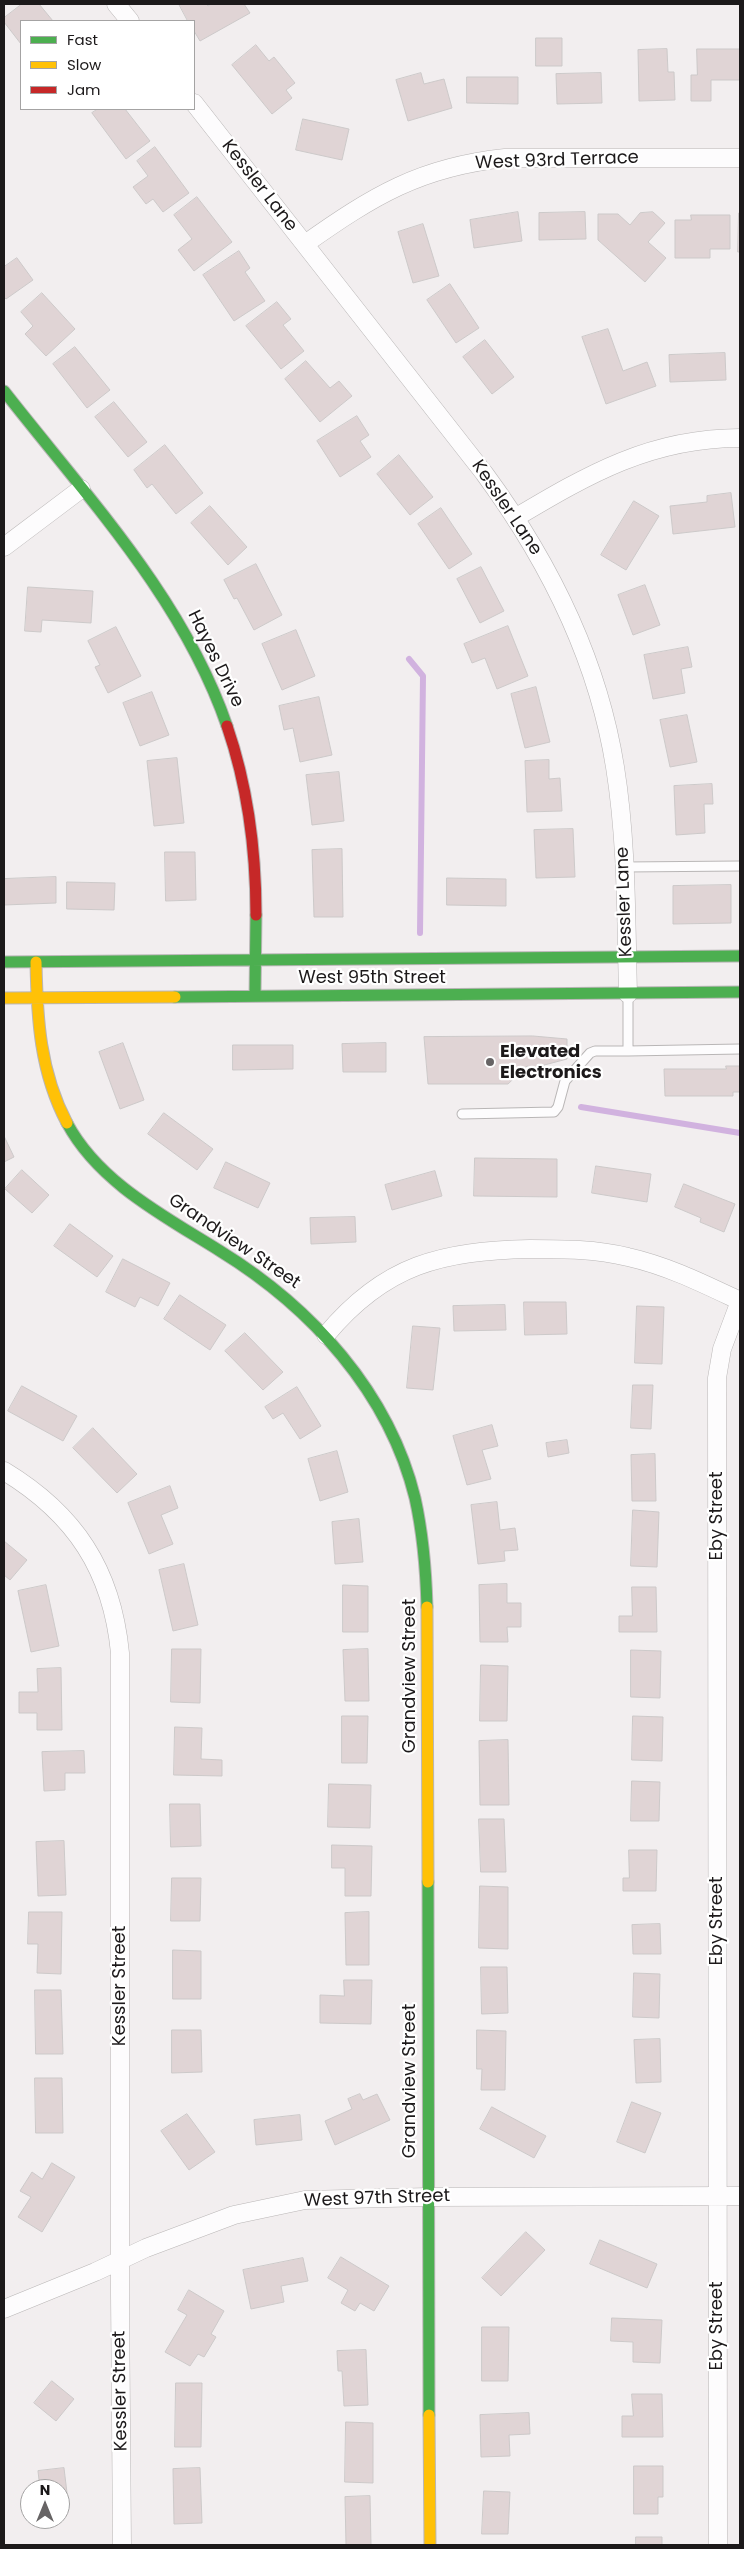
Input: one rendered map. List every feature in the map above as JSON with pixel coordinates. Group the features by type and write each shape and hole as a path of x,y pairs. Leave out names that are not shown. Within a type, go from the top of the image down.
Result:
{"street":[{"path":"116,4 129,20"},
{"name":"Kessler Lane","path":"195,104 484,473 515,518 548,573 579,641 600,702 615,767 625,867 628,994"},
{"name":"West 93rd Terrace","path":"305,244 355,208 388,190 431,173 473,162 505,158 740,158"},
{"name":"Hayes Drive","path":"4,391 176,614 196,650 223,712 240,766 250,816 255,868 255,996"},
{"path":"515,518 597,471 648,451 695,440 740,438"},
{"path":"4,547 81,489"},
{"name":"West 95th Street","path":"4,962 740,956"},
{"name":"Grandview Street","path":"36,962 37,998 44,1066 65,1120 99,1167 141,1202 252,1271 302,1310 343,1354 385,1421 408,1475 420,1523 427,1579 430,2545"},
{"name":"West 95th Street","path":"4,998 740,992"},
{"path":"326,1335 344,1314 359,1301 406,1270 429,1260 492,1250 592,1251 628,1257 690,1277 740,1301"},
{"name":"Eby Street","path":"718,2545 717,1378 722,1349 740,1301"},
{"name":"Kessler Street","path":"4,1471 28,1486 69,1523 91,1553 108,1590 118,1632 120,1673 122,2545"},
{"name":"West 97th Street","path":"4,2309 121,2259 234,2215 277,2204 333,2198 428,2196 740,2196"}],"lane":[{"path":"625,867 740,866"},
{"path":"628,994 628,1051"},
{"path":"462,1114 554,1112 558,1107 565,1081 590,1053 595,1051 740,1049"}],"building":[{"path":"22,4 39,4 52,20 20,20 20,43 4,22 4,18"},
{"path":"179,4 206,4 208,6 211,4 244,4 250,13 200,41 195,33 195,20 187,20"},
{"path":"536,38 562,38 562,66 536,66"},
{"path":"256,45 269,61 274,57 295,83 286,90 292,98 272,114 232,65"},
{"path":"667,49 668,72 674,72 675,100 639,101 638,50"},
{"path":"697,49 740,49 740,80 711,80 711,101 691,101 691,75 697,75"},
{"path":"421,73 424,84 444,79 452,108 408,121 396,80"},
{"path":"601,73 602,103 557,104 556,74"},
{"path":"467,77 518,77 518,104 467,103"},
{"path":"96,110 126,110 150,141 126,159 92,113"},
{"path":"303,119 349,129 342,160 296,150"},
{"path":"155,147 189,193 163,212 153,199 146,204 133,187 148,176 137,161"},
{"path":"197,197 232,242 194,271 178,250 192,239 174,215"},
{"path":"518,212 522,241 474,248 470,220"},
{"path":"585,212 586,239 539,240 539,213"},
{"path":"653,212 665,223 648,242 666,258 645,282 598,240 598,214 618,214 630,225 640,213"},
{"path":"739,213 740,252 738,252"},
{"path":"691,215 730,215 730,249 710,249 710,258 675,258 675,220 691,220"},
{"path":"423,224 439,276 413,283 398,232"},
{"path":"239,251 250,268 245,272 265,301 234,321 203,275"},
{"path":"17,258 33,280 6,299 4,297 4,267"},
{"path":"450,284 479,328 456,343 427,300"},
{"path":"42,293 75,329 46,356 25,334 33,326 21,312"},
{"path":"277,302 291,319 283,325 304,351 281,369 246,326"},
{"path":"608,329 623,371 647,362 656,386 606,404 582,337"},
{"path":"485,340 514,377 492,394 463,357"},
{"path":"75,347 110,390 87,408 53,364"},
{"path":"725,353 726,380 670,382 669,355"},
{"path":"306,361 330,388 339,381 352,396 320,422 285,379"},
{"path":"114,402 147,442 128,457 95,417"},
{"path":"357,416 369,435 360,441 371,457 340,477 317,441"},
{"path":"165,445 203,493 176,514 152,484 147,488 134,470"},
{"path":"399,455 433,497 410,515 377,474"},
{"path":"731,493 735,527 673,534 670,506 707,502 707,496"},
{"path":"634,501 659,516 626,570 601,555"},
{"path":"210,506 247,547 228,565 191,523"},
{"path":"441,508 472,554 449,569 418,524"},
{"path":"256,564 282,615 254,630 237,598 234,599 224,580"},
{"path":"481,567 504,611 480,623 457,579"},
{"path":"645,585 660,625 633,635 618,595"},
{"path":"28,587 93,591 91,623 42,620 41,632 25,631"},
{"path":"508,626 528,676 497,689 485,658 472,663 464,644"},
{"path":"116,627 141,676 108,693 95,667 100,665 88,641"},
{"path":"296,630 315,676 282,690 262,644"},
{"path":"688,647 692,667 681,669 685,693 653,699 644,655"},
{"path":"536,687 550,742 525,748 511,694"},
{"path":"152,692 169,735 140,746 123,703"},
{"path":"319,697 332,755 300,762 293,728 284,730 279,706"},
{"path":"687,715 697,762 670,767 660,720"},
{"path":"177,758 184,823 154,826 147,761"},
{"path":"549,760 549,779 560,778 562,811 527,812 525,761"},
{"path":"339,772 344,821 312,825 306,775"},
{"path":"712,784 713,804 704,804 705,833 676,835 674,786"},
{"path":"573,829 575,877 536,878 534,830"},
{"path":"342,849 343,917 314,917 312,850"},
{"path":"165,852 195,852 196,900 166,901"},
{"path":"56,877 56,903 4,905 4,879"},
{"path":"447,878 506,879 506,906 447,905"},
{"path":"67,882 115,883 114,910 67,909"},
{"path":"731,885 731,923 673,924 673,886"},
{"name":"Elevated Electronics","path":"533,1036 567,1039 567,1059 533,1068 527,1066 508,1084 428,1084 424,1037"},
{"path":"123,1043 144,1100 120,1109 99,1052"},
{"path":"386,1043 386,1072 343,1072 342,1044"},
{"path":"233,1045 293,1045 293,1069 233,1070"},
{"path":"726,1066 740,1066 740,1092 733,1092 733,1096 665,1096 664,1069 726,1069"},
{"path":"164,1113 213,1149 197,1170 148,1134"},
{"path":"4,1136 14,1157 4,1162"},
{"path":"475,1158 557,1159 557,1197 474,1196"},
{"path":"226,1162 270,1183 258,1208 214,1188"},
{"path":"596,1166 651,1174 647,1202 592,1193"},
{"path":"22,1170 49,1195 32,1213 5,1189"},
{"path":"435,1171 442,1196 392,1210 385,1185"},
{"path":"684,1184 735,1204 724,1232 700,1222 701,1218 675,1207"},
{"path":"355,1217 356,1242 311,1244 310,1218"},
{"path":"70,1224 113,1256 97,1277 54,1246"},
{"path":"123,1259 170,1283 158,1306 140,1297 135,1307 106,1292"},
{"path":"180,1295 226,1325 210,1350 164,1319"},
{"path":"524,1302 566,1302 567,1334 525,1335"},
{"path":"505,1305 506,1330 454,1331 453,1306"},
{"path":"637,1306 664,1307 662,1364 635,1363"},
{"path":"413,1326 440,1328 433,1390 407,1388"},
{"path":"245,1333 283,1372 263,1390 225,1351"},
{"path":"633,1385 653,1385 651,1429 631,1428"},
{"path":"22,1386 77,1416 63,1441 8,1411"},
{"path":"297,1387 321,1426 300,1439 283,1413 273,1419 265,1407"},
{"path":"492,1425 498,1446 482,1450 491,1479 467,1485 453,1436"},
{"path":"93,1428 137,1474 117,1493 73,1448"},
{"path":"567,1440 569,1453 548,1457 546,1443"},
{"path":"337,1451 348,1492 320,1501 308,1459"},
{"path":"655,1454 656,1501 632,1501 631,1455"},
{"path":"170,1486 178,1508 161,1515 173,1544 149,1554 128,1503"},
{"path":"497,1502 500,1530 515,1528 518,1550 504,1551 505,1561 478,1564 471,1505"},
{"path":"633,1510 659,1512 657,1567 631,1566"},
{"path":"359,1519 363,1562 335,1564 332,1522"},
{"path":"4,1541 27,1560 10,1580 4,1575"},
{"path":"184,1564 198,1625 173,1631 159,1570"},
{"path":"507,1584 507,1603 521,1603 521,1627 507,1627 508,1642 480,1642 479,1585"},
{"path":"46,1585 59,1646 31,1652 18,1591"},
{"path":"343,1585 368,1586 368,1632 343,1632"},
{"path":"632,1587 656,1587 657,1632 619,1632 619,1616 632,1616"},
{"path":"172,1649 201,1649 200,1703 171,1702"},
{"path":"368,1649 369,1701 345,1701 343,1650"},
{"path":"631,1650 661,1651 660,1698 631,1697"},
{"path":"481,1665 508,1666 507,1721 480,1721"},
{"path":"61,1668 62,1730 37,1730 37,1713 19,1713 19,1692 38,1692 37,1669"},
{"path":"342,1716 368,1716 367,1763 342,1763"},
{"path":"633,1716 663,1717 662,1761 632,1760"},
{"path":"175,1727 202,1728 201,1759 222,1760 222,1776 174,1775"},
{"path":"508,1740 509,1805 480,1805 479,1741"},
{"path":"84,1751 85,1773 65,1773 65,1790 44,1791 42,1752"},
{"path":"632,1781 660,1782 659,1821 631,1821"},
{"path":"329,1784 371,1785 370,1828 328,1827"},
{"path":"170,1804 200,1804 201,1846 171,1847"},
{"path":"479,1819 504,1819 506,1872 481,1872"},
{"path":"64,1841 66,1895 38,1896 36,1842"},
{"path":"332,1845 372,1846 371,1896 345,1896 345,1868 332,1868"},
{"path":"629,1850 657,1850 656,1891 623,1891 623,1878 629,1878"},
{"path":"172,1878 201,1878 200,1921 171,1921"},
{"path":"480,1886 508,1887 508,1949 479,1948"},
{"path":"29,1912 62,1912 61,1974 37,1973 38,1944 28,1944"},
{"path":"369,1912 369,1965 346,1965 345,1913"},
{"path":"660,1924 661,1954 633,1954 632,1925"},
{"path":"173,1950 201,1951 201,1999 173,1999"},
{"path":"481,1967 507,1967 508,2013 482,2014"},
{"path":"634,1973 660,1974 659,2018 633,2017"},
{"path":"344,1980 372,1980 371,2024 320,2023 320,1995 344,1996"},
{"path":"35,1990 61,1990 63,2054 36,2054"},
{"path":"172,2030 201,2030 202,2072 172,2073"},
{"path":"477,2030 506,2031 505,2090 481,2090 482,2069 477,2069"},
{"path":"660,2039 661,2082 636,2083 634,2040"},
{"path":"35,2078 62,2078 63,2133 36,2133"},
{"path":"360,2094 363,2100 377,2094 390,2120 335,2145 325,2121 352,2109 348,2099"},
{"path":"632,2102 661,2113 645,2153 617,2142"},
{"path":"492,2107 546,2136 534,2158 480,2129"},
{"path":"187,2114 215,2152 189,2170 161,2131"},
{"path":"300,2115 302,2140 256,2145 254,2120"},
{"path":"52,2163 75,2177 42,2232 18,2217 31,2197 20,2191 32,2172 42,2179"},
{"path":"526,2232 545,2250 501,2296 482,2278"},
{"path":"600,2240 657,2264 647,2288 590,2264"},
{"path":"341,2257 389,2286 374,2311 360,2303 355,2311 341,2303 348,2290 328,2278"},
{"path":"303,2258 308,2281 281,2286 284,2302 251,2309 243,2270"},
{"path":"189,2290 224,2311 211,2334 216,2337 204,2357 198,2354 190,2366 165,2352 187,2315 178,2310"},
{"path":"612,2318 662,2320 660,2363 633,2362 633,2342 611,2341"},
{"path":"482,2327 509,2327 508,2381 482,2381"},
{"path":"366,2350 368,2405 344,2406 342,2371 338,2371 337,2351"},
{"path":"52,2381 74,2399 56,2421 34,2403"},
{"path":"176,2383 202,2383 201,2447 175,2447"},
{"path":"632,2394 662,2394 663,2437 622,2437 622,2416 633,2416"},
{"path":"529,2413 530,2434 509,2435 510,2456 481,2457 480,2415"},
{"path":"346,2422 373,2423 373,2483 345,2482"},
{"path":"634,2466 663,2466 663,2497 658,2497 658,2514 634,2514"},
{"path":"64,2468 65,2479 39,2479 38,2471"},
{"path":"200,2468 202,2523 174,2524 173,2469"},
{"path":"484,2491 510,2492 508,2534 482,2534"},
{"path":"370,2496 371,2545 346,2545 345,2497"},
{"path":"636,2537 662,2537 662,2545 636,2545"}],"waterway":[{"path":"409,659 423,676 420,933"},
{"path":"581,1107 740,1133"}],"traffic: fast":[{"path":"4,391 99,509 159,591 185,634 208,679 227,726"},
{"path":"255,996 256,915"},
{"path":"4,962 740,956"},
{"path":"175,997 740,992"},
{"path":"67,1123 97,1164 115,1181 135,1197 253,1273 285,1298 315,1326 342,1356 366,1388 386,1423 403,1459 415,1498 425,1566 427,1607"},
{"path":"428,1882 429,2415"}],"traffic: slow":[{"path":"36,962 37,1004 42,1045 51,1084 67,1123"},
{"path":"4,998 175,997"},
{"path":"427,1607 428,1882"},
{"path":"429,2415 430,2545"}],"traffic: jam":[{"path":"227,726 240,772 249,819 256,891 256,915"}],"place":[{"name":"Elevated Electronics","path":"490,1062"}]}
